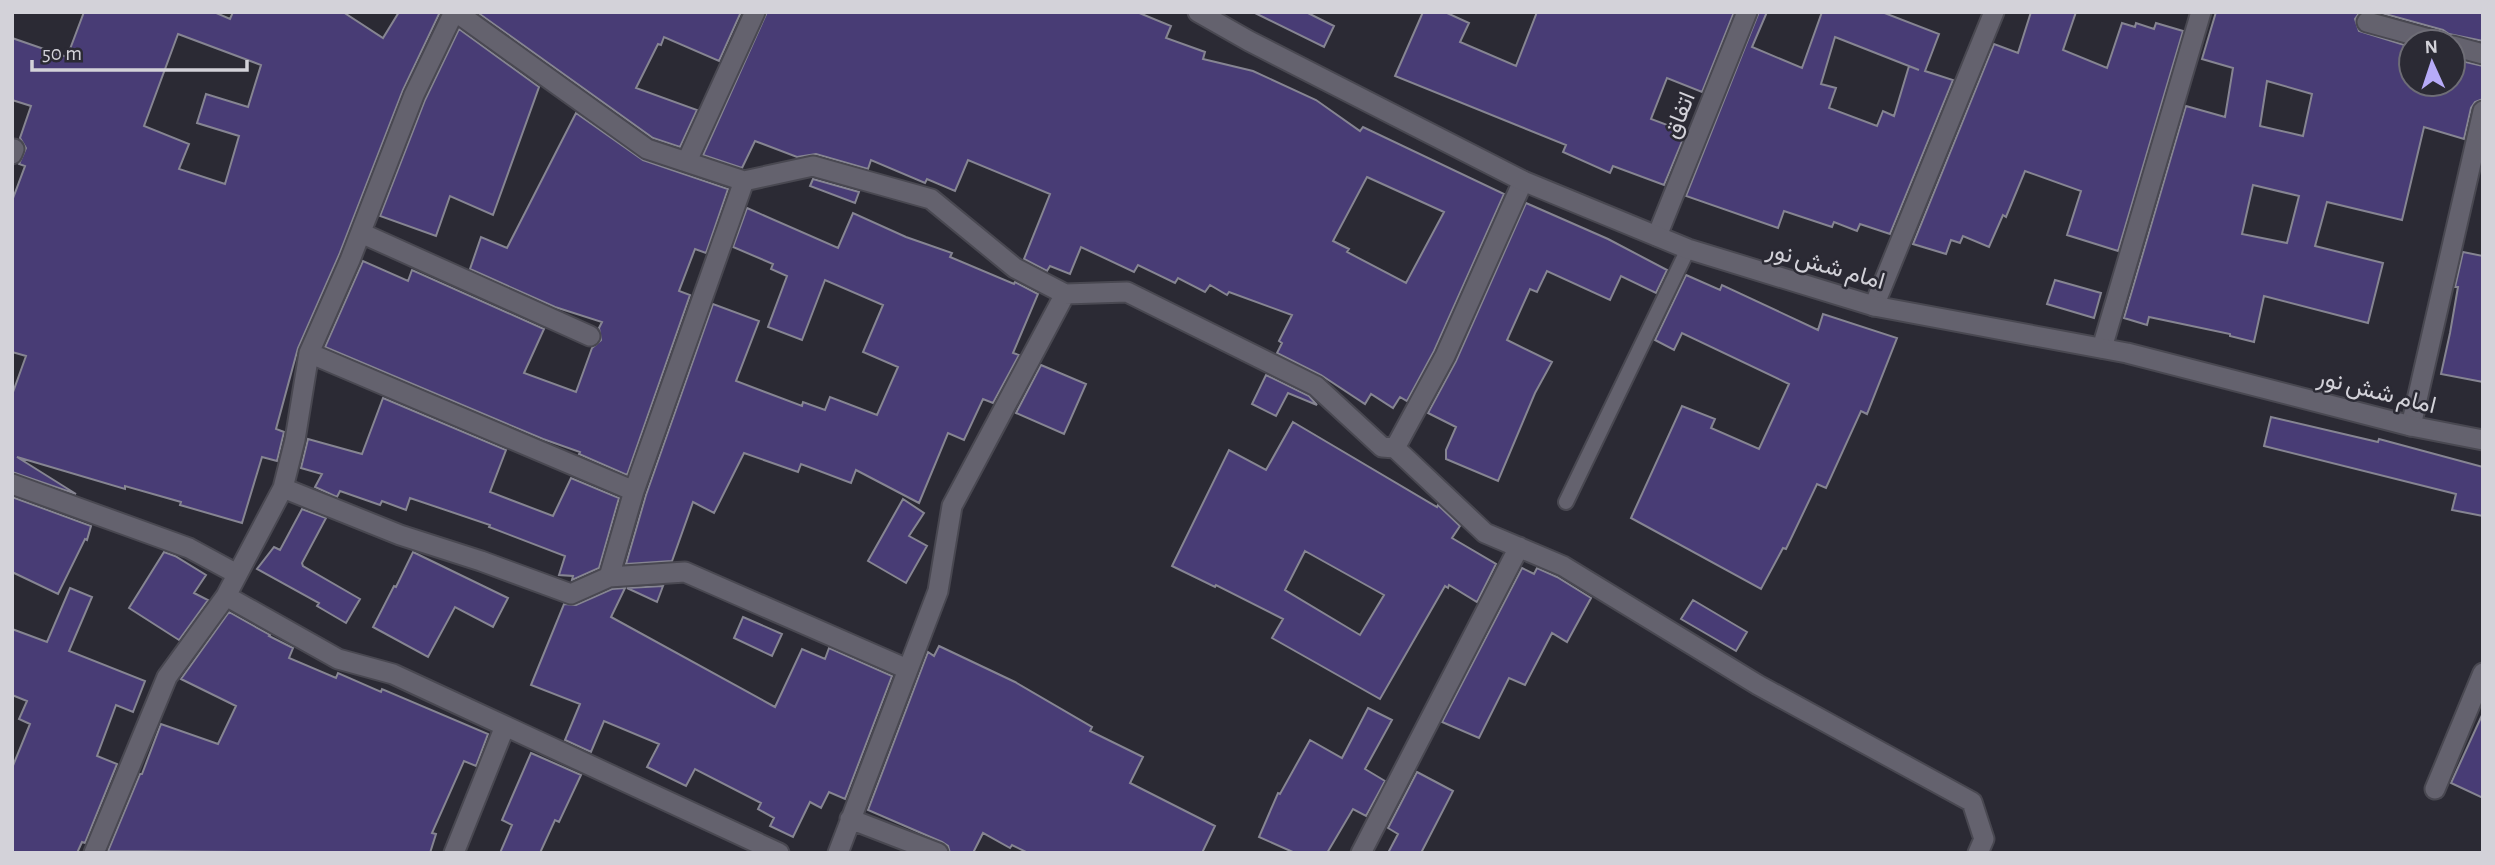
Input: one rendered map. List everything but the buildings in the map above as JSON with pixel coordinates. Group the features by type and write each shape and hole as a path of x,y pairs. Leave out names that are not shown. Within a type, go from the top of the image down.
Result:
{"street":[{"path":"100,851 167,677 226,596 283,488 295,440 309,353 361,233 414,95 455,12 647,149 744,181 813,166 931,199 1015,268 1065,294 1127,292 1316,386 1382,447 1395,448 1485,533 1563,566 1758,685 1972,802 1984,839 1978,853"},
{"path":"687,161 755,12"},
{"name":"امام شش نور","path":"1198,12 1248,41 1523,181 1688,250 1874,306 2102,348 2411,426 2483,440"},
{"name":"اتفاق","path":"1657,236 1747,12"},
{"path":"1874,306 1994,12"},
{"path":"2102,348 2201,12"},
{"path":"2367,22 2397,30"},
{"path":"2411,426 2483,111"},
{"path":"609,578 634,491 744,181"},
{"path":"1395,448 1445,356 1523,181"},
{"path":"361,233 590,336"},
{"path":"838,853 938,591 953,506 1065,294"},
{"path":"309,353 634,491"},
{"path":"12,484 189,548 237,574"},
{"path":"283,488 400,535 571,594 609,578 685,572 907,668"},
{"path":"1361,853 1519,547"},
{"path":"226,596 338,659 393,674 779,853"},
{"path":"2435,789 2483,673"},
{"path":"454,853 505,726"},
{"path":"850,820 938,853"}],"lane":[{"path":"1566,502 1688,250"}]}
